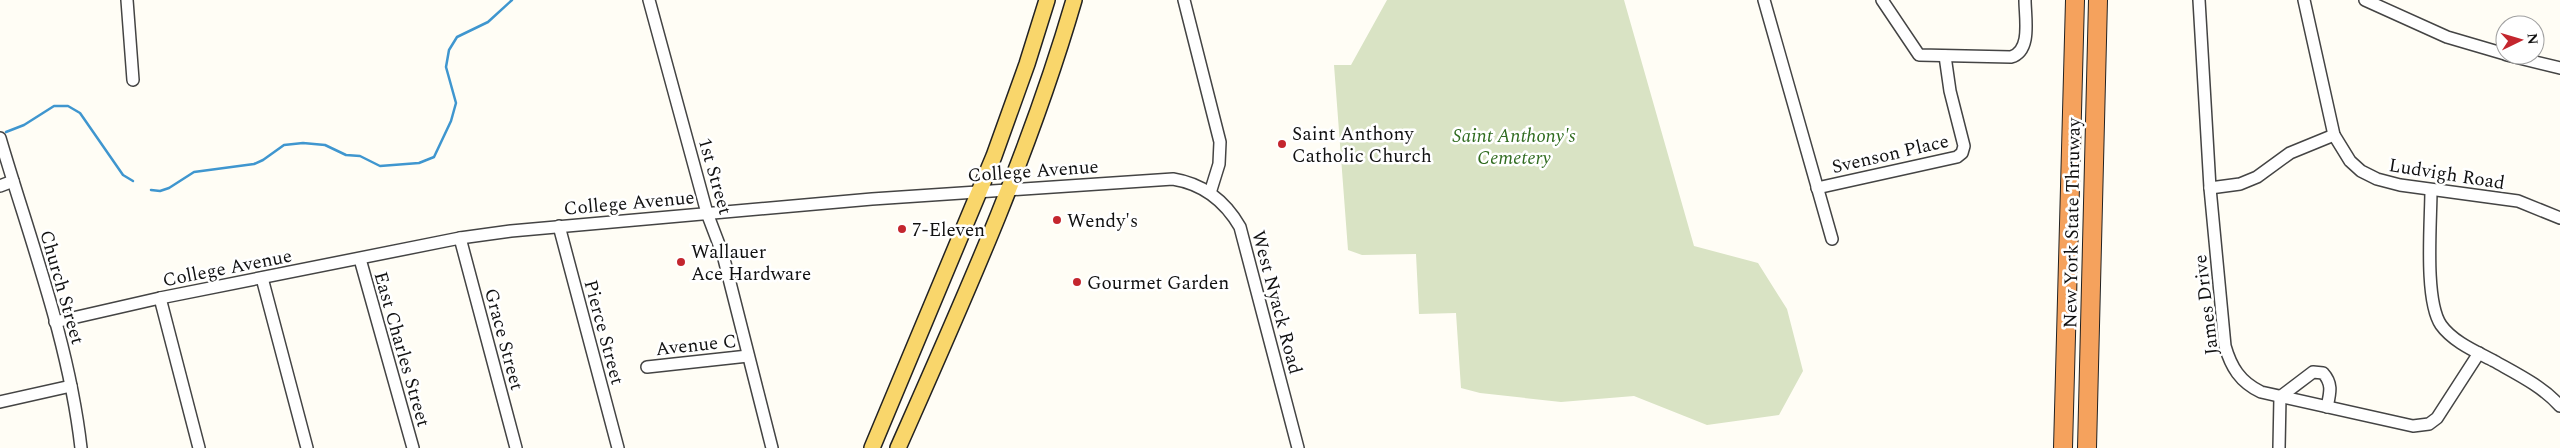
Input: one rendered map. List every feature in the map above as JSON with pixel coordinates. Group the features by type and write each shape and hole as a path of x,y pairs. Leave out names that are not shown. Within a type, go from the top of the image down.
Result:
{"highway":[{"name":"New York State Thruway","path":"2063,448 2075,0"},
{"name":"New York State Thruway","path":"2086,448 2098,0"}],"main road":[{"path":"872,448 980,191 1017,95 1047,0"},
{"path":"898,448 1009,189 1046,89 1074,0"}],"street":[{"path":"128,0 133,80"},
{"name":"1st Street","path":"649,0 707,213 723,256 772,448"},
{"path":"1184,0 1220,142 1219,164 1210,193"},
{"path":"1764,0 1832,239"},
{"path":"1882,0 1919,54 2011,57 2018,55 2025,45 2025,0"},
{"name":"James Drive","path":"2199,0 2210,188 2225,346 2229,361 2237,374 2248,386 2261,392 2412,426 2429,424 2437,418 2479,353"},
{"name":"Ludvigh Road","path":"2304,0 2334,135 2350,161 2361,172 2377,179 2431,190 2518,201 2560,218"},
{"path":"2365,0 2448,37 2495,52"},
{"name":"Svenson Place","path":"1817,188 1956,157 1962,153 1964,146 1950,91 1945,56"},
{"path":"2545,64 2560,68"},
{"path":"2210,188 2240,184 2257,177 2290,153 2334,135"},
{"name":"Church Street","path":"0,138 55,322 71,386 80,448"},
{"name":"College Avenue","path":"55,322 160,298 460,238 558,226 980,191 1163,178 1184,180 1210,193"},
{"path":"0,186 12,181"},
{"path":"2431,190 2432,288 2436,315 2442,326 2453,338 2533,383 2560,406"},
{"name":"West Nyack Road","path":"1210,193 1234,217 1244,238 1298,448"},
{"name":"Pierce Street","path":"558,226 618,448"},
{"name":"Grace Street","path":"460,238 516,448"},
{"name":"East Charles Street","path":"360,259 413,448"},
{"path":"262,278 307,448"},
{"path":"160,298 199,448"},
{"name":"Avenue C","path":"647,366 748,356"},
{"path":"2279,448 2280,397 2314,372 2323,373 2328,379 2331,389 2327,407"},
{"path":"0,402 71,386"}],"green space":[{"name":"Saint Anthony's Cemetery","path":"1387,0 1624,0 1694,246 1758,263 1787,309 1803,371 1779,415 1707,425 1634,396 1561,402 1480,393 1461,388 1456,313 1419,314 1416,254 1362,255 1348,250 1334,65 1351,65"}],"waterway":[{"path":"151,190 160,191 169,188 194,172 254,164 284,145 303,143 325,145 346,155 360,156 380,166 419,163 434,157 451,121 456,103 446,67 449,50 457,37 488,22 512,0"},
{"path":"6,132 24,125 54,106 68,106 80,113 123,175 133,181"}],"place":[{"name":"Saint Anthony Catholic Church","path":"1282,144"},
{"name":"Wendy's","path":"1057,220"},
{"name":"7-Eleven","path":"902,229"},
{"name":"Wallauer Ace Hardware","path":"681,262"},
{"name":"Gourmet Garden","path":"1077,282"}]}
